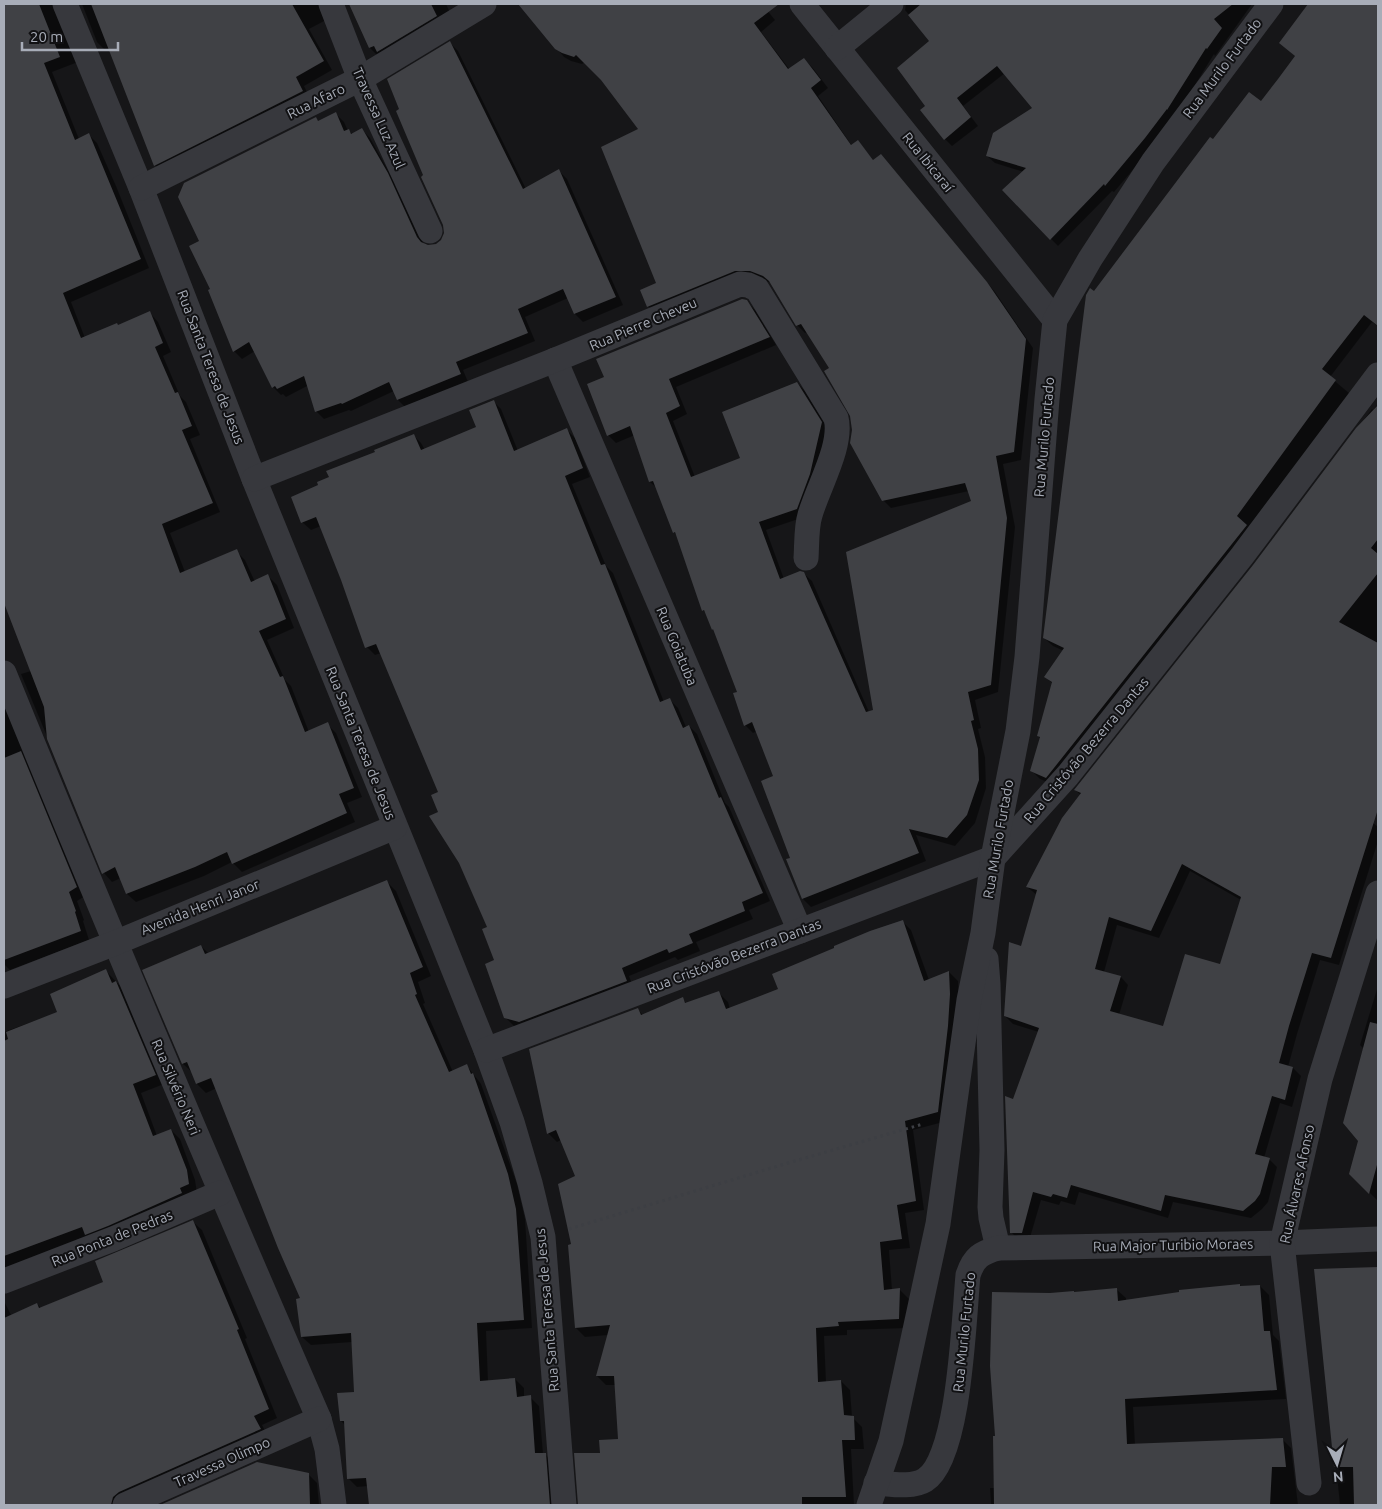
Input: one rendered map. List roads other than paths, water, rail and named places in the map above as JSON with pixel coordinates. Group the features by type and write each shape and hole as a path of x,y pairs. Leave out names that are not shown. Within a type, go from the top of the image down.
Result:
{"street":[{"name":"Rua Santa Teresa de Jesus","path":"65,4 141,188 254,479 486,1050 512,1122 530,1183 542,1237 564,1505"},
{"name":"Travessa Luz Azul","path":"331,4 360,79 430,231"},
{"name":"Rua Afaro","path":"141,188 360,79 484,4"},
{"name":"Rua Ibicaraí","path":"802,4 1055,320"},
{"path":"837,48 891,4"},
{"name":"Rua Murilo Furtado","path":"873,1494 891,1441 938,1224 969,1000 983,933 993,858 1018,731 1027,657 1055,320 1090,259 1153,162 1271,4"},
{"name":"Rua Pierre Cheveu","path":"254,479 555,360 740,284 748,285 757,289 836,418 838,426 836,445 809,517 806,558"},
{"name":"Rua Goiatuba","path":"555,360 800,931"},
{"name":"Rua Cristóvão Bezerra Dantas","path":"486,1050 993,858 1068,775 1242,556 1378,375"},
{"name":"Rua Silvério Neri","path":"4,673 220,1193 319,1419 327,1449 334,1505"},
{"name":"Avenida Henri Janor","path":"4,986 115,943 395,827"},
{"name":"Rua Álvares Afonso","path":"1309,1483 1282,1243 1320,1079 1378,893"},
{"name":"Rua Murilo Furtado","path":"873,1494 925,1480 936,1469 947,1440 959,1382 968,1274 973,1261 980,1255 998,1248 991,1218 992,1150 988,984 983,933"},
{"name":"Rua Ponta de Pedras","path":"4,1281 113,1239 220,1193"},
{"name":"Rua Major Turibio Moraes","path":"998,1248 1282,1243 1378,1239"},
{"name":"Travessa Olimpo","path":"125,1505 319,1419"}]}
